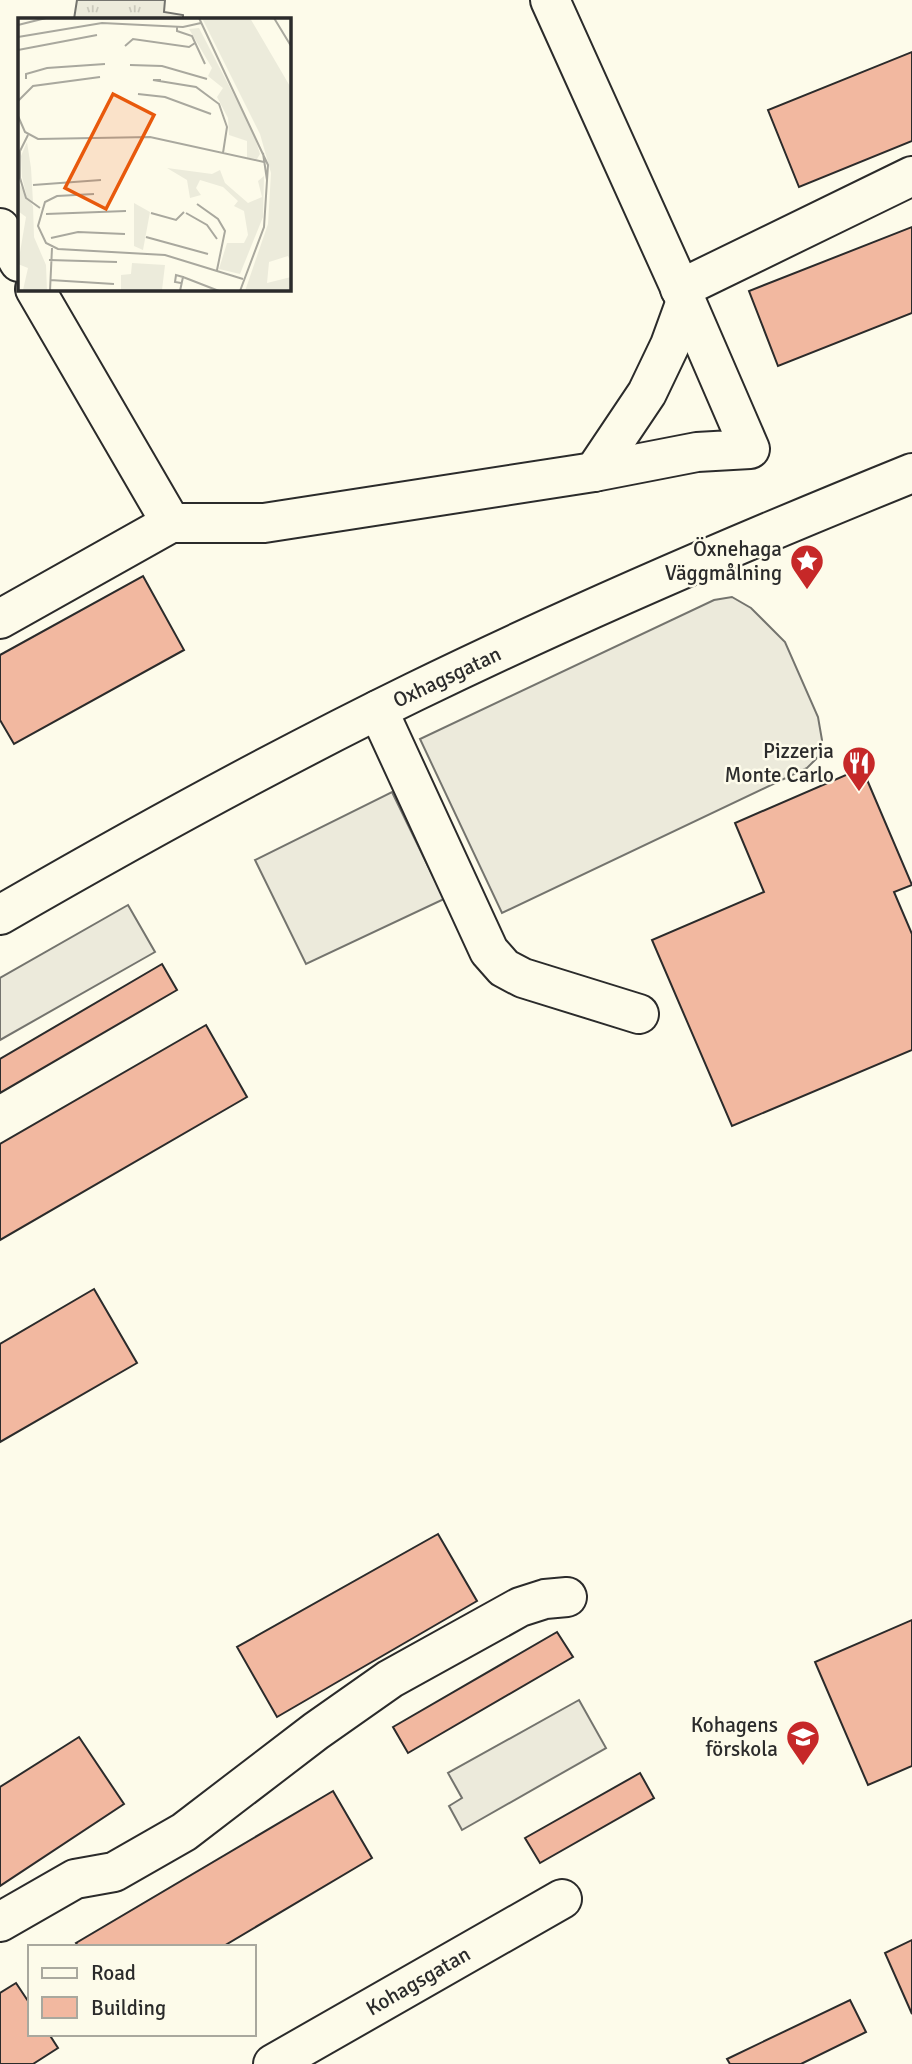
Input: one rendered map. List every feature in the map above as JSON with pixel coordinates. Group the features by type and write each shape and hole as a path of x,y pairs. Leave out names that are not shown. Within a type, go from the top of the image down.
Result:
{"street":[{"path":"0,619 170,523 264,523 594,472 697,452 750,449 550,0"},
{"path":"594,472 646,393 670,345 683,295 912,176"},
{"path":"0,228 18,260"},
{"path":"36,290 170,523"},
{"name":"Oxhagsgatan","path":"0,915 246,778 378,710 531,637 912,473"},
{"path":"378,710 489,951 504,968 523,978 639,1014"},
{"path":"0,1922 75,1879 114,1872 184,1832 316,1731 390,1679 520,1607 545,1599 567,1597"},
{"name":"Kohagsgatan","path":"273,2064 562,1899"}],"green space":[{"path":"77,0 165,0 164,12 183,15 183,18 74,18"}],"shaded area":[{"path":"732,597 751,608 785,642 818,717 822,740 820,755 807,768 502,913 420,739 714,600"},
{"path":"392,792 444,899 306,964 255,860"},
{"path":"128,905 155,952 0,1040 0,978"},
{"path":"579,1700 606,1748 462,1830 449,1806 462,1798 448,1773"}],"building":[{"path":"912,52 912,141 799,187 768,110"},
{"path":"912,227 912,313 778,366 749,291"},
{"path":"143,576 184,650 14,744 0,720 0,655"},
{"path":"862,768 912,885 894,892 912,934 912,1050 732,1126 652,940 764,892 735,823"},
{"path":"162,964 177,990 0,1093 0,1059"},
{"path":"206,1025 247,1097 0,1240 0,1144"},
{"path":"94,1289 137,1363 0,1442 0,1344"},
{"path":"438,1534 477,1601 277,1717 237,1647"},
{"path":"912,1620 912,1766 868,1785 815,1662"},
{"path":"557,1632 573,1657 408,1753 393,1727"},
{"path":"79,1737 124,1804 0,1886 0,1787"},
{"path":"640,1773 654,1798 540,1863 525,1838"},
{"path":"333,1791 372,1858 225,1945 76,1943"},
{"path":"912,1940 912,2014 885,1953"},
{"path":"16,1983 28,2001 28,2036 50,2036 58,2048 33,2064 0,2064 0,1993"},
{"path":"850,2000 866,2032 801,2064 730,2064 727,2059"}],"place":[{"name":"Öxnehaga Väggmålning","path":"807,591"},
{"name":"Pizzeria Monte Carlo","path":"859,793"},
{"name":"Kohagens förskola","path":"803,1767"}]}
